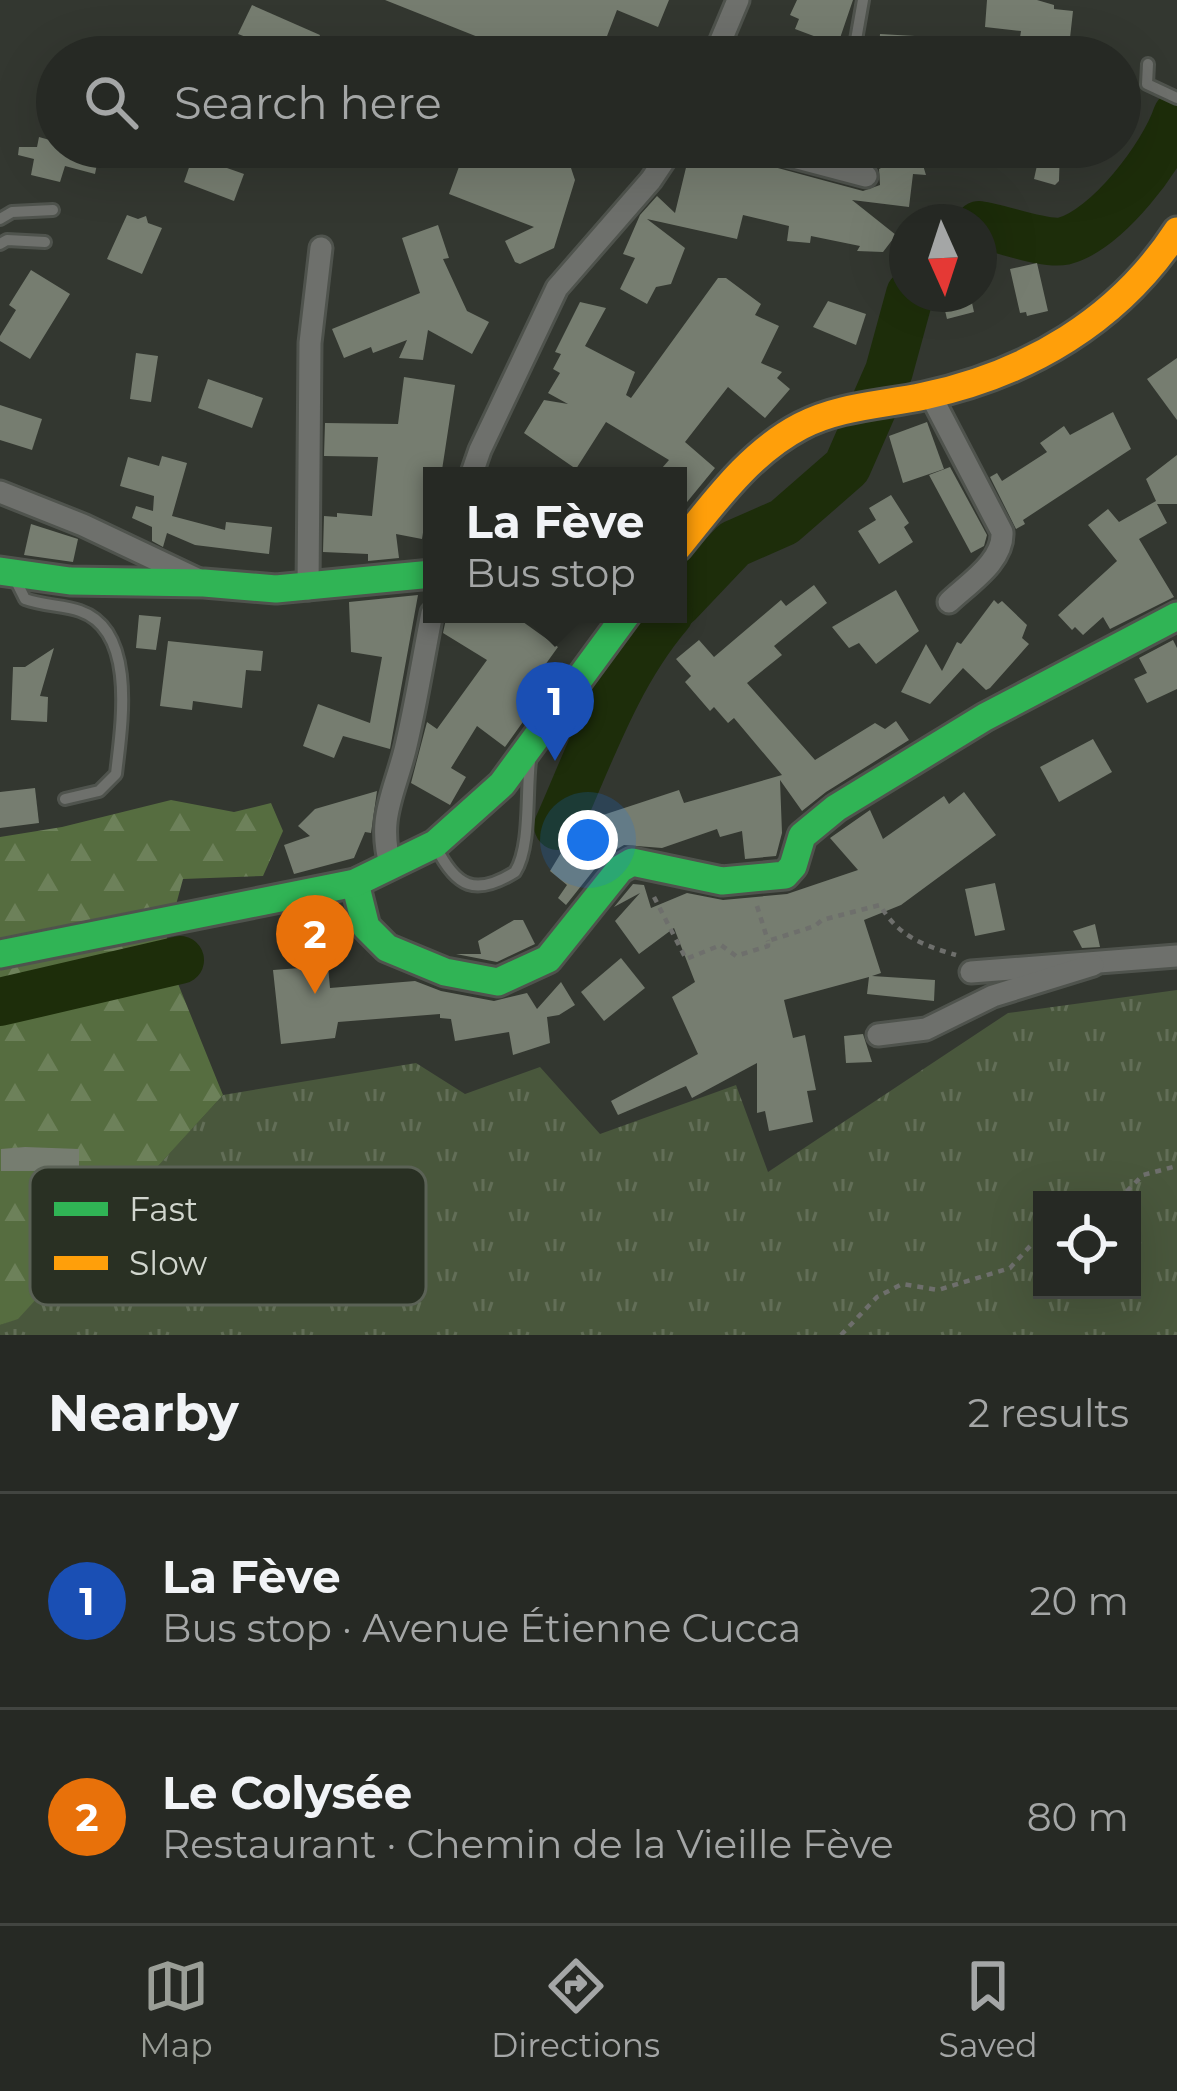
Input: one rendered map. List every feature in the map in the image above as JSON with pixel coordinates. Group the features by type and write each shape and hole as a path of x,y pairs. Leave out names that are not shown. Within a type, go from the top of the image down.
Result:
{"street":[{"path":"723,36 738,0"},
{"path":"474,467 557,288 659,168"},
{"path":"850,168 866,176"},
{"path":"687,536 728,488 794,430 844,409 930,394 1072,340 1139,283 1177,231"},
{"path":"308,589 310,343 321,248"},
{"path":"930,394 1002,532 997,556 950,602"},
{"path":"0,492 205,583"},
{"path":"6,572 70,581 308,589 423,575"},
{"path":"355,883 366,926 387,948 476,981 498,982 532,970 548,958 620,869 632,862 698,878 749,881 785,875 809,827 986,717 1177,616"},
{"path":"391,868 383,840 385,815 405,751 430,623"},
{"path":"0,954 355,883 391,868 435,844 502,784 621,623"},
{"path":"967,964 1093,965 1177,956"},
{"path":"878,1035 926,1029 993,996 1093,965"}],"lane":[{"path":"856,36 862,0"},
{"path":"1148,64 1147,84 1172,97"},
{"path":"0,219 12,212 52,210"},
{"path":"0,244 8,240 45,242"},
{"path":"6,572 25,599 79,610 99,621 117,650 122,697 116,774 99,791 64,799"},
{"path":"435,844 447,869 470,886 483,886 515,872 526,847 524,813 532,746"}],"path":[{"path":"650,887 686,959 721,945 736,956 768,946 749,881"},
{"path":"768,941 880,905 903,936 967,964"},
{"path":"1127,1191 1143,1174 1177,1166"},
{"path":"841,1335 878,1297 902,1285 938,1290 1010,1268 1033,1244"}],"green space":[{"path":"171,800 234,812 271,803 283,831 263,876 183,879 164,949 223,1095 157,1167 30,1167 31,1305 18,1319 0,1325 0,837"},
{"path":"1177,990 1177,1335 0,1335 0,1325 18,1318 30,1305 426,1305 426,1167 157,1167 223,1095 416,1063 465,1094 540,1067 600,1134 736,1085 768,1172 1008,1013"}],"building":[{"path":"385,0 669,0 658,27 617,10 607,36 475,36"},
{"path":"797,0 853,0 841,36 814,36 795,29 799,19 790,15"},
{"path":"987,0 1037,0 1054,9 1073,11 1070,36 1020,36 1021,31 985,27"},
{"path":"252,5 320,35 243,36 238,34"},
{"path":"19,147 36,147 36,168 64,168 60,182 31,175 34,159 18,155"},
{"path":"189,168 227,168 244,174 234,201 184,182"},
{"path":"459,168 571,168 575,180 554,248 520,264 505,241 534,227 449,194"},
{"path":"686,168 778,168 863,191 880,185 881,168 924,168 926,175 913,174 909,204 852,200 889,229 889,244 883,252 857,251 860,246 811,236 810,243 787,241 789,226 743,215 737,239 647,219 685,248 671,284 656,287 647,304 620,289 635,258 623,254 640,215 657,196 675,213"},
{"path":"1036,168 1059,168 1055,185 1034,179"},
{"path":"127,215 146,216 148,223 162,228 142,274 107,259"},
{"path":"438,225 449,258 443,259 467,311 489,322 472,354 428,330 423,360 399,358 407,340 344,358 332,329 420,293 402,238"},
{"path":"1037,263 1048,311 1027,316 1020,313 1010,269"},
{"path":"31,270 70,294 30,359 0,341 0,336 16,310 9,305"},
{"path":"718,278 726,278 761,304 755,315 779,326 761,363 782,372 777,378 790,389 765,418 728,387 685,442 715,468 687,502 687,467 663,467 669,460 606,422 577,467 524,433 544,400 568,404 548,393 560,373 553,369 561,354 555,352 580,302 606,308 585,346 635,372 626,395 631,398"},
{"path":"828,301 866,314 856,345 813,327"},
{"path":"945,312 974,312 947,319"},
{"path":"136,353 158,356 151,402 130,399"},
{"path":"1177,358 1177,420 1147,379"},
{"path":"404,377 455,385 442,467 423,467 422,539 396,534 399,558 368,561 368,554 323,552 324,516 372,516 378,457 324,456 325,423 398,424"},
{"path":"208,379 263,398 252,428 198,408"},
{"path":"0,405 42,419 32,450 0,440"},
{"path":"1113,412 1131,449 1016,529 990,477 997,473 1002,481 1047,452 1040,443 1064,426 1070,435"},
{"path":"927,422 944,469 903,483 889,436"},
{"path":"1177,455 1177,504 1157,504 1167,523 1139,539 1174,597 1110,629 1103,617 1083,635 1075,627 1072,630 1058,615 1117,561 1088,525 1108,509 1119,522 1156,501 1146,479"},
{"path":"162,456 187,463 172,516 225,530 226,522 272,527 269,554 195,545 167,533 163,547 152,541 152,527 132,518 136,506 153,511 154,496 120,486 128,457 159,466"},
{"path":"950,467 987,535 984,546 971,553 929,475"},
{"path":"891,495 909,523 904,527 913,542 879,564 858,531 876,520 869,508"},
{"path":"31,524 78,539 73,562 24,555"},
{"path":"814,585 827,603 774,646 782,655 747,683 815,760 875,723 885,729 896,721 909,740 802,811 780,780 782,833 776,856 745,859 742,831 720,837 717,829 662,848 624,845 605,856 566,905 558,898 567,885 550,871 567,843 577,849 603,815 679,790 684,803 782,775 734,718 728,723 714,707 710,711 685,682 691,676 676,659 699,640 714,657 781,600 786,606"},
{"path":"896,590 919,631 876,664 859,643 849,648 832,627"},
{"path":"418,595 390,749 343,736 334,758 303,746 318,704 370,723 382,657 351,652 349,602"},
{"path":"994,600 1002,601 1027,625 1022,638 1029,644 990,688 986,690 963,668 930,704 901,692 926,644 942,671 957,642 961,644"},
{"path":"139,615 161,617 156,650 136,648"},
{"path":"445,623 525,623 558,647 540,672 547,678 529,700 535,705 505,747 477,726 451,768 466,777 450,805 411,783 427,722 437,729 487,660 443,633"},
{"path":"1173,640 1177,689 1147,703 1134,679 1147,673 1139,658"},
{"path":"168,641 263,651 261,671 246,670 242,708 193,701 192,710 160,706"},
{"path":"54,648 40,696 48,697 47,722 11,720 13,667 25,667"},
{"path":"1093,739 1112,772 1059,802 1040,767"},
{"path":"35,788 39,823 0,828 0,792"},
{"path":"377,791 371,833 365,832 354,858 294,874 284,845 310,836 298,826 315,809"},
{"path":"964,792 996,835 901,905 864,920 881,973 872,976 935,980 934,1001 867,994 869,977 784,1000 793,1038 805,1035 816,1090 807,1091 813,1122 769,1131 765,1111 757,1113 757,1063 692,1098 686,1086 618,1115 611,1101 698,1054 672,997 695,982 674,928 639,954 615,921 640,893 614,907 633,884 644,885 651,908 687,893 723,900 787,894 858,870 830,838 870,810 883,839 944,796 949,804"},
{"path":"995,883 1005,930 975,936 965,889"},
{"path":"514,920 523,920 535,944 497,962 456,954 481,954 478,941"},
{"path":"1095,924 1100,947 1082,948 1073,931"},
{"path":"621,958 645,988 604,1021 581,992"},
{"path":"328,966 330,988 415,981 494,1001 527,993 537,1009 561,982 575,1005 547,1017 550,1043 513,1055 509,1032 455,1041 451,1019 440,1018 440,1014 338,1022 335,1038 281,1044 273,970"},
{"path":"863,1034 872,1062 846,1063 844,1036"},
{"path":"1,1149 79,1149 79,1167 1,1171"}],"waterway":[{"path":"997,229 1056,242 1081,234 1132,189 1160,150 1177,115"},
{"path":"687,594 734,544 784,522 847,467 889,371 905,312"},
{"path":"558,826 619,689 662,623"},
{"path":"0,1002 180,960"}],"traffic: fast":[{"path":"0,571 70,581 276,589 423,575"},
{"path":"355,883 366,927 387,948 445,972 498,982 548,959 620,869 632,862 722,881 785,875 793,866 802,836 836,808 985,717 1177,616"},
{"path":"0,954 355,883 435,844 502,784 620,623"}],"traffic: slow":[{"path":"687,536 765,450 801,426 830,414 962,386 1068,339 1128,291 1177,231"}],"place":[{"name":"La Fève","path":"555,761"},
{"name":"Le Colysée","path":"315,994"}]}
